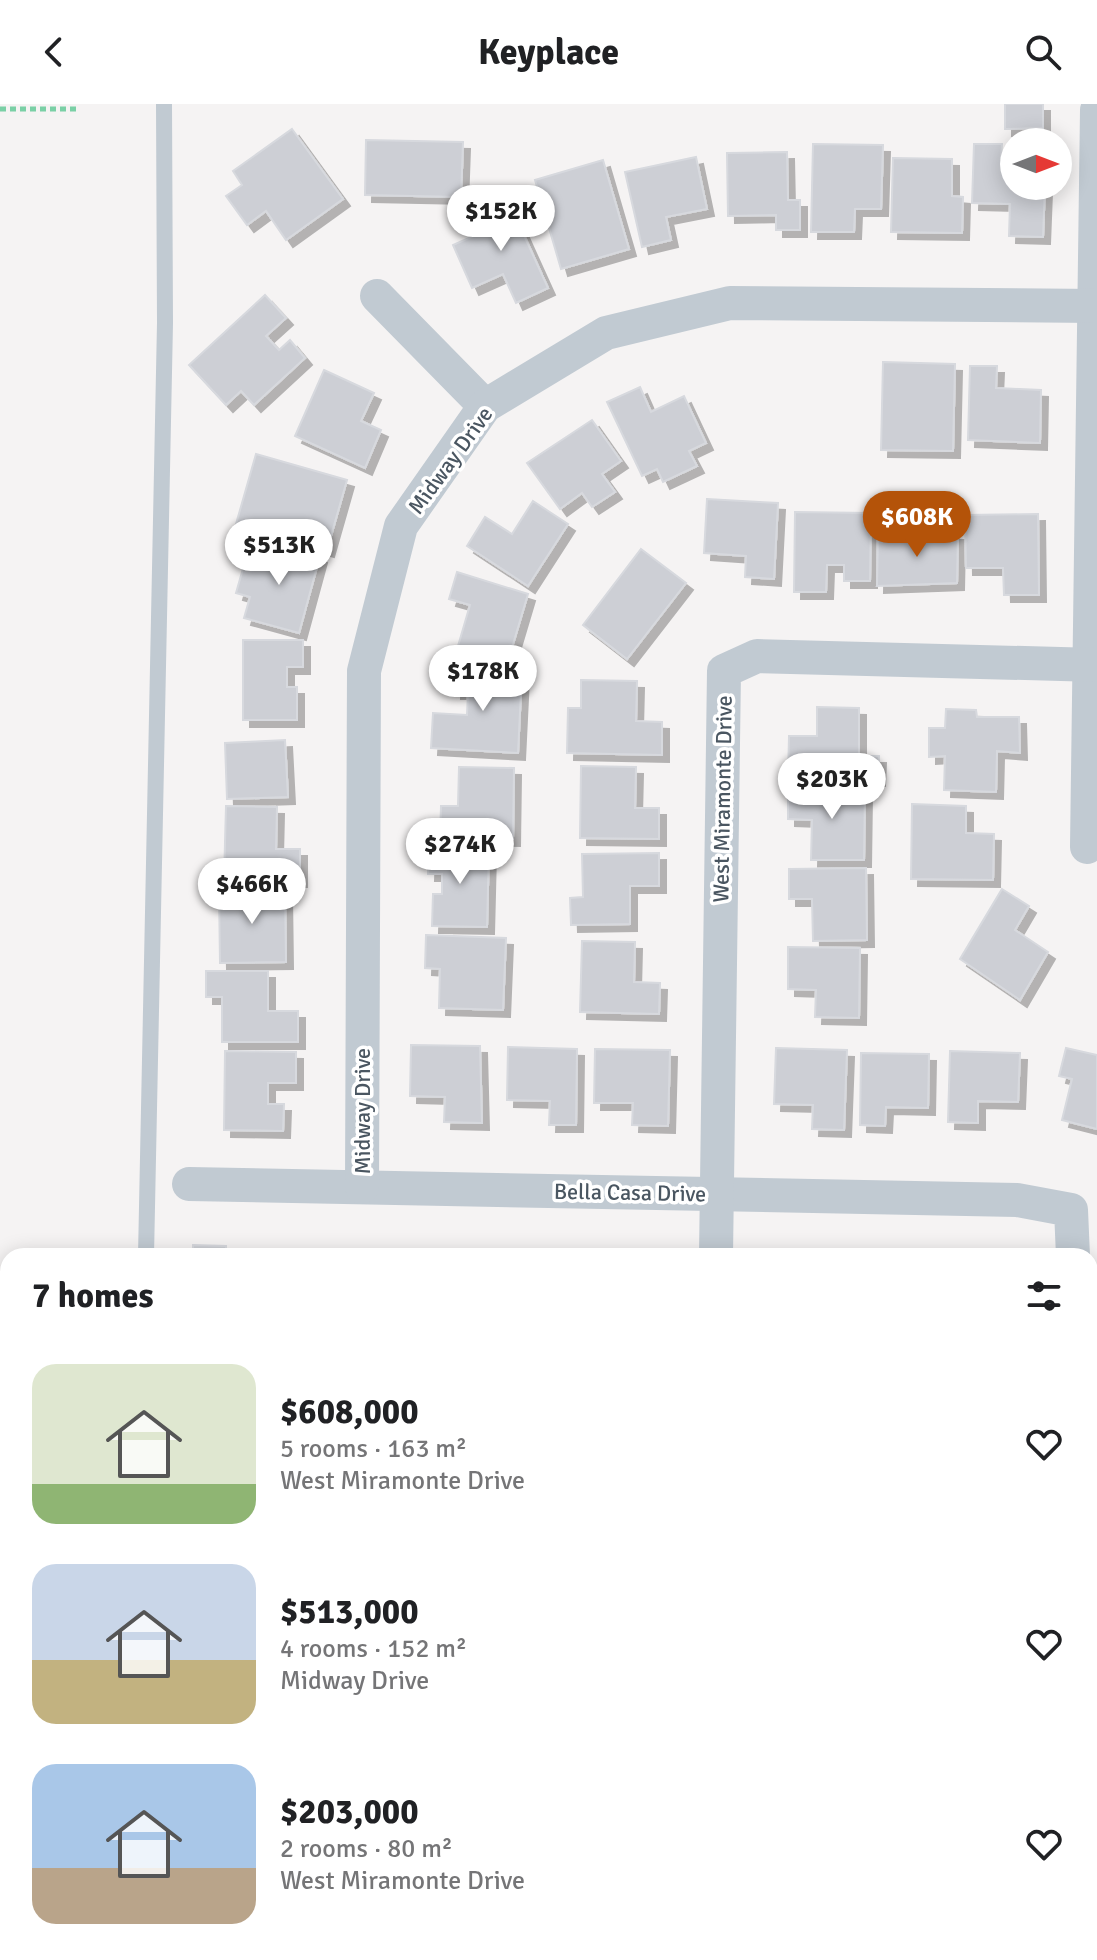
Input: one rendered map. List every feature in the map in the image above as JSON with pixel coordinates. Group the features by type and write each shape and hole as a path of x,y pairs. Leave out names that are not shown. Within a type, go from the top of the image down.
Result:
{"street":[{"path":"1087,847 1092,664 1097,110"},
{"path":"377,296 485,406"},
{"name":"Midway Drive","path":"362,1187 364,671 401,526 485,406 606,333 730,303 1096,306"},
{"name":"West Miramonte Drive","path":"716,1248 724,671 757,656 1092,664"},
{"name":"Bella Casa Drive","path":"189,1184 1017,1200 1071,1210 1073,1248"}],"lane":[{"path":"146,1248 165,323 164,104"}],"path":[{"path":"0,109 80,109"}],"building":[{"path":"1005,104 1043,104 1043,128 1005,128"},
{"path":"292,129 343,199 286,240 266,211 247,225 226,196 242,185 233,171"},
{"path":"366,140 463,142 461,197 365,195"},
{"path":"813,144 883,145 881,209 855,209 854,232 811,232"},
{"path":"974,144 1000,144 1000,200 1044,200 1043,237 1009,236 1010,204 972,203"},
{"path":"787,152 788,200 800,200 800,230 776,230 776,215 728,216 727,153"},
{"path":"696,157 707,209 666,217 671,240 642,247 625,172"},
{"path":"893,158 952,159 952,196 963,197 962,233 891,232"},
{"path":"603,160 629,249 561,269 535,180"},
{"path":"508,200 548,288 516,303 503,274 472,288 453,245 478,234 471,217"},
{"path":"265,295 286,318 266,336 279,350 290,340 305,358 254,405 241,391 226,405 189,365"},
{"path":"883,362 955,364 953,451 881,450"},
{"path":"970,366 997,366 996,388 1041,390 1040,443 968,440"},
{"path":"324,370 374,393 361,421 381,430 365,468 295,436"},
{"path":"640,387 651,412 684,396 706,443 689,451 697,466 663,482 657,469 642,476 607,402"},
{"path":"592,420 621,461 602,474 615,492 592,507 582,493 560,509 527,463"},
{"path":"256,454 347,480 327,550 236,524"},
{"path":"707,499 778,503 774,579 745,577 746,556 704,553"},
{"path":"533,501 568,524 528,586 467,546 485,517 512,534"},
{"path":"795,512 871,513 870,581 844,581 844,565 827,565 826,592 794,592"},
{"path":"1038,514 1039,595 1004,595 1003,568 966,568 965,515"},
{"path":"878,532 958,533 957,583 877,586"},
{"path":"265,541 320,556 299,633 244,618 250,597 236,593 244,565 258,569"},
{"path":"641,549 686,583 627,659 583,625"},
{"path":"457,572 528,594 508,661 458,646 470,605 449,599"},
{"path":"243,640 303,640 303,667 287,667 287,687 297,687 297,720 243,720"},
{"path":"455,667 522,671 518,753 431,748 433,713 467,715 468,692 454,692"},
{"path":"581,680 637,681 636,721 662,722 662,755 567,753 568,708 581,708"},
{"path":"817,707 859,708 859,756 879,756 878,779 788,778 789,736 817,736"},
{"path":"946,709 976,710 977,717 1019,717 1020,753 997,751 996,792 944,790 945,756 929,757 929,728 945,728"},
{"path":"285,740 288,797 227,799 225,743"},
{"path":"581,766 636,767 635,808 659,808 659,839 580,838"},
{"path":"459,767 514,768 513,839 440,838 441,806 458,806"},
{"path":"788,789 865,789 864,860 811,860 812,820 788,819"},
{"path":"912,804 966,806 966,833 994,834 993,880 911,879"},
{"path":"226,806 277,807 276,849 300,849 300,880 224,879"},
{"path":"429,846 489,847 487,927 432,926 433,894 442,894 442,874 428,874"},
{"path":"659,853 659,886 630,886 630,924 571,925 570,898 583,897 582,854"},
{"path":"866,868 867,940 813,941 812,899 789,899 789,869"},
{"path":"285,889 286,962 220,963 219,890"},
{"path":"1002,889 1029,906 1015,930 1048,952 1020,1000 960,959"},
{"path":"426,935 506,938 503,1010 439,1008 440,969 425,968"},
{"path":"582,941 635,942 634,982 660,983 659,1014 580,1012"},
{"path":"788,947 860,948 859,1018 815,1017 816,990 788,989"},
{"path":"206,971 268,971 268,1011 298,1011 298,1042 222,1042 222,997 206,997"},
{"path":"411,1045 480,1046 482,1123 444,1122 445,1097 410,1096"},
{"path":"508,1047 577,1049 576,1125 549,1125 550,1101 507,1100"},
{"path":"776,1048 847,1050 844,1130 812,1129 813,1105 774,1104"},
{"path":"1066,1048 1097,1055 1097,1129 1062,1120 1072,1079 1059,1076"},
{"path":"595,1049 670,1050 668,1126 632,1125 633,1103 594,1103"},
{"path":"225,1051 296,1052 296,1083 268,1083 268,1104 284,1104 283,1131 224,1130"},
{"path":"950,1051 1020,1053 1018,1102 978,1101 978,1123 948,1122"},
{"path":"861,1053 929,1054 928,1108 886,1107 885,1126 860,1125"},
{"path":"193,1245 226,1246 226,1248 193,1248"}]}
